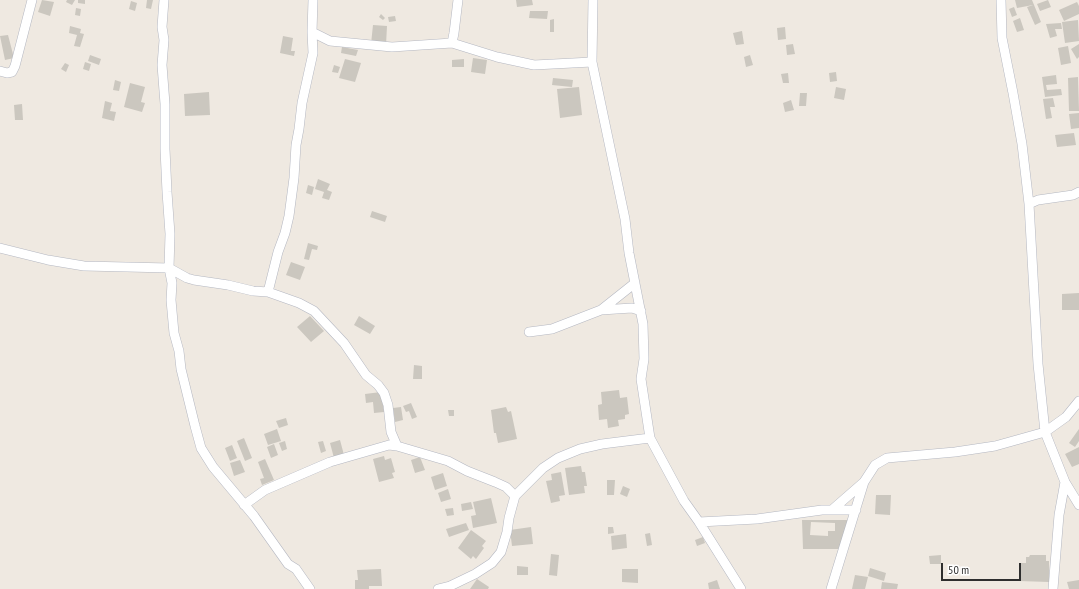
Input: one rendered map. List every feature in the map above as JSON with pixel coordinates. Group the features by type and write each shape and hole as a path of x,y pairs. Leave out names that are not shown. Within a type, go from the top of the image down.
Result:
{"street":[{"path":"0,71 7,73 12,72 15,66 32,0"},
{"path":"164,0 162,27 164,40 162,65 170,234 168,268 172,283 174,333 179,351 181,369 202,448 213,467 224,478 254,516 288,564 296,569 310,589"},
{"path":"268,292 278,252 285,233 294,178 296,145 302,102 313,53 312,32 314,0"},
{"path":"452,43 458,0"},
{"path":"593,0 592,62 625,219 629,253 641,311 644,340 641,379 650,438 684,501 741,589"},
{"path":"1001,0 1002,38 1022,144 1028,204 1038,364 1045,432 1065,482 1079,505"},
{"path":"312,32 330,41 392,47 452,43 497,57 534,65 592,62"},
{"path":"1028,204 1038,200 1073,195 1079,192"},
{"path":"0,248 48,260 84,266 168,268 194,280 228,285 253,291 268,292 299,303 314,311 344,343 366,375 378,385 384,393 388,405 391,432 398,446"},
{"path":"529,332 552,329 601,310 635,283"},
{"path":"601,310 632,308 641,311"},
{"path":"831,589 864,482 875,464 887,458 955,452 995,446 1045,432 1066,417 1079,401"},
{"path":"438,589 450,586 492,564 501,552 515,496 543,468 558,458 580,449 602,444 650,438"},
{"path":"244,505 265,490 330,462 389,445 398,446 448,462 506,487 515,496"},
{"path":"833,509 864,482"},
{"path":"1053,589 1059,515 1065,482"},
{"path":"699,522 757,519 798,512 833,509 856,510"}],"building":[{"path":"42,0 54,2 50,16 38,12"},
{"path":"67,0 75,0 72,5 66,2"},
{"path":"78,0 85,0 85,4 78,3"},
{"path":"147,0 153,0 151,9 146,8"},
{"path":"516,0 532,0 533,5 517,7"},
{"path":"1015,0 1032,0 1041,22 1035,25 1027,7 1033,5 1017,8"},
{"path":"1048,0 1051,7 1040,11 1037,4"},
{"path":"131,1 137,3 135,11 129,9"},
{"path":"1077,2 1079,6 1079,14 1064,21 1059,10"},
{"path":"1014,7 1017,15 1012,17 1009,9"},
{"path":"76,8 81,9 80,16 75,15"},
{"path":"530,11 548,11 547,19 529,18"},
{"path":"381,14 385,18 383,20 379,17"},
{"path":"395,16 396,21 389,22 388,17"},
{"path":"1020,18 1024,30 1017,32 1013,21"},
{"path":"554,19 554,32 550,32 550,20"},
{"path":"1078,20 1079,41 1065,43 1062,22"},
{"path":"1061,23 1062,29 1055,29 1057,36 1050,38 1046,24"},
{"path":"373,25 387,26 386,45 371,44"},
{"path":"70,26 81,29 80,33 84,34 80,47 74,46 77,35 69,33"},
{"path":"785,27 786,39 778,40 777,28"},
{"path":"742,31 744,44 736,45 733,33"},
{"path":"8,35 14,58 5,60 0,36"},
{"path":"283,36 293,38 291,51 295,51 294,56 280,53"},
{"path":"793,44 795,54 787,55 786,45"},
{"path":"1079,44 1079,57 1077,59 1071,49"},
{"path":"1068,46 1071,63 1061,65 1058,48"},
{"path":"342,47 358,50 356,56 341,53"},
{"path":"90,55 101,59 99,65 88,61"},
{"path":"750,55 753,65 746,67 744,57"},
{"path":"473,58 487,60 485,74 471,72"},
{"path":"345,59 361,63 355,82 339,78"},
{"path":"464,59 464,67 452,67 452,60"},
{"path":"85,62 91,64 89,71 83,69"},
{"path":"65,63 69,65 66,72 61,69"},
{"path":"334,65 340,67 338,73 332,72"},
{"path":"836,72 837,81 830,82 829,73"},
{"path":"788,73 789,83 783,83 781,74"},
{"path":"1056,75 1057,84 1046,85 1047,90 1061,89 1062,95 1045,97 1042,77"},
{"path":"1078,77 1079,111 1069,111 1068,78"},
{"path":"553,78 573,80 572,87 552,85"},
{"path":"115,80 121,82 119,91 113,90"},
{"path":"130,83 145,87 141,102 145,103 142,112 124,107"},
{"path":"579,87 582,115 560,118 557,89"},
{"path":"836,87 846,89 844,100 834,98"},
{"path":"209,92 210,115 185,116 184,94"},
{"path":"800,93 807,93 806,106 799,106"},
{"path":"1053,98 1055,107 1050,107 1052,118 1046,119 1043,99"},
{"path":"791,100 794,110 785,112 783,103"},
{"path":"105,101 112,103 110,111 116,112 114,121 102,118"},
{"path":"22,104 23,120 15,120 14,105"},
{"path":"1079,113 1079,128 1071,129 1069,114"},
{"path":"1074,133 1076,145 1057,147 1055,135"},
{"path":"318,179 330,184 327,190 332,192 329,200 322,198 324,192 315,189"},
{"path":"308,185 314,187 312,195 306,193"},
{"path":"372,211 387,216 385,222 370,217"},
{"path":"308,243 318,246 317,250 312,249 309,260 304,259"},
{"path":"291,262 305,267 300,280 286,275"},
{"path":"1079,293 1079,310 1062,310 1062,294"},
{"path":"310,316 324,331 311,342 297,327"},
{"path":"359,316 375,326 370,334 354,325"},
{"path":"414,365 422,366 422,379 413,379"},
{"path":"619,390 620,398 627,397 629,414 625,415 625,419 618,420 619,426 608,428 607,419 599,420 598,405 602,404 601,392"},
{"path":"381,392 384,412 374,413 373,402 366,403 365,394"},
{"path":"411,403 417,417 412,419 409,411 406,412 403,406"},
{"path":"401,407 403,420 395,422 393,408"},
{"path":"506,407 508,412 511,411 517,439 498,443 496,433 494,433 491,410"},
{"path":"448,410 454,410 454,416 449,416"},
{"path":"286,418 288,425 279,428 276,421"},
{"path":"277,429 281,441 268,445 264,434"},
{"path":"1079,429 1079,441 1075,447 1069,443"},
{"path":"244,438 252,458 245,461 237,441"},
{"path":"340,440 344,455 334,458 330,443"},
{"path":"285,441 287,449 282,451 279,443"},
{"path":"323,441 326,451 321,453 318,442"},
{"path":"274,444 278,455 271,458 267,447"},
{"path":"232,445 237,458 230,461 225,448"},
{"path":"1079,447 1079,464 1072,467 1065,454"},
{"path":"384,456 385,460 391,458 395,472 392,473 394,478 379,482 373,459"},
{"path":"420,457 425,470 415,473 411,460"},
{"path":"265,459 274,480 262,485 260,479 264,478 258,462"},
{"path":"240,460 245,472 234,476 230,463"},
{"path":"581,466 582,472 585,472 587,486 584,486 585,493 569,495 565,468"},
{"path":"561,472 565,495 559,496 560,501 551,503 546,481 552,480 551,474"},
{"path":"443,473 447,486 435,490 431,477"},
{"path":"607,480 615,480 614,495 607,495"},
{"path":"623,486 630,489 627,497 620,494"},
{"path":"448,489 451,499 441,502 438,493"},
{"path":"876,495 891,495 890,515 875,514"},
{"path":"491,498 497,523 473,528 471,516 476,515 473,502"},
{"path":"471,502 473,509 462,511 461,504"},
{"path":"453,508 454,515 447,516 445,509"},
{"path":"802,520 848,520 848,531 844,531 844,549 803,549","holes":["811,522 835,523 835,531 828,531 828,536 810,535"]},
{"path":"466,523 469,530 449,537 446,529"},
{"path":"531,527 533,544 512,546 510,530"},
{"path":"608,527 613,527 614,533 608,534"},
{"path":"471,530 486,541 482,546 484,548 476,559 473,556 471,559 458,548"},
{"path":"650,533 652,545 647,546 645,534"},
{"path":"626,534 627,548 612,550 611,536"},
{"path":"703,537 705,543 697,546 695,540"},
{"path":"551,554 559,555 557,576 549,575"},
{"path":"941,555 941,564 930,564 929,556"},
{"path":"1030,555 1046,555 1046,561 1049,561 1049,582 1019,581 1019,563 1026,563 1026,557 1029,557"},
{"path":"517,566 528,567 528,575 517,575"},
{"path":"870,568 886,573 884,581 868,576"},
{"path":"381,569 382,586 369,586 369,589 355,589 355,580 358,580 357,570"},
{"path":"622,569 638,569 638,583 622,582"},
{"path":"855,575 868,577 865,589 852,589"},
{"path":"477,579 489,587 488,589 470,589"},
{"path":"717,580 720,589 709,589 708,583"},
{"path":"1079,580 1079,589 1069,589 1067,582"},
{"path":"882,582 898,584 897,589 881,589"}]}
